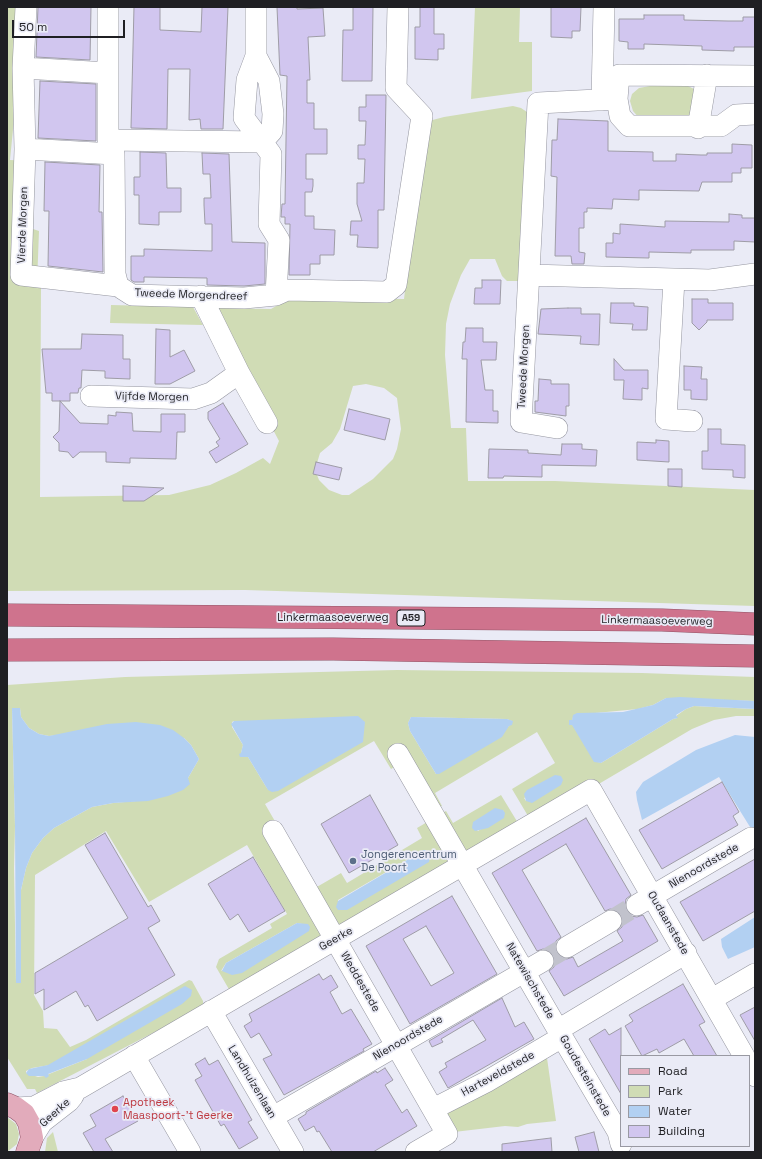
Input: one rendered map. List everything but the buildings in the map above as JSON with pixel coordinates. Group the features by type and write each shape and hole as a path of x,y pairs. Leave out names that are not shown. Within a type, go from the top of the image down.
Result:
{"highway":[{"name":"Linkermaasoeverweg","path":"7,615 654,620 755,624"},
{"path":"7,650 325,649 755,656"}],"main road":[{"path":"12,1106 24,1114 29,1123 30,1147"}],"street":[{"name":"Vierde Morgen","path":"26,7 23,68 26,149 21,275 118,286"},
{"path":"108,7 108,73 115,274 118,286"},
{"path":"256,7 256,56 247,80 244,118 271,154 269,224 279,240 276,294"},
{"name":"Tweede Morgendreef","path":"118,286 132,295 244,298 276,294 287,290 388,292 396,285 422,116 396,88 398,7"},
{"path":"604,7 611,74 609,100 629,126 698,128 721,126 736,115 755,114"},
{"path":"26,149 262,142 272,131 273,114 269,80 256,56"},
{"path":"23,68 108,73"},
{"path":"611,74 755,76"},
{"path":"698,128 706,75"},
{"name":"Tweede Morgen","path":"557,428 521,422 538,103 609,100"},
{"path":"529,275 710,280 755,274"},
{"path":"674,280 666,419 692,421"},
{"path":"201,296 239,373 267,423"},
{"name":"Vijfde Morgen","path":"91,396 193,399 211,393 239,373"},
{"name":"Natewischstede","path":"398,754 560,1034 686,953"},
{"name":"Geerke","path":"12,1106 34,1107 63,1092 80,1088 591,790"},
{"name":"Oudaanstede","path":"591,790 645,901 686,953 743,1055"},
{"name":"Weddestede","path":"273,831 447,1134 416,1152"},
{"name":"Nienoordstede","path":"645,901 751,838"},
{"path":"566,946 611,921"},
{"name":"Nienoordstede","path":"273,1117 543,961"},
{"path":"712,999 755,974"},
{"name":"Landhuizenlaan","path":"211,1012 293,1152"},
{"name":"Harteveldstede","path":"433,1109 486,1082 560,1034"},
{"name":"Goudesteinstede","path":"560,1034 618,1132 620,1141"},
{"path":"134,1056 190,1152"},
{"path":"750,1067 755,1076"},
{"name":"Geerke","path":"30,1147 42,1122 69,1101 80,1088"}],"green space":[{"path":"7,7 25,7 10,160 35,161 33,229 39,231 37,284 41,288 40,497 169,495 210,485 263,458 270,464 279,441 209,308 271,309 290,298 404,299 425,122 444,117 513,106 521,108 530,114 518,281 507,281 502,276 495,259 470,259 461,275 450,304 446,324 445,355 451,428 466,428 468,481 555,481 755,490 755,606 245,590 7,591","holes":["366,384 384,388 397,398 401,429 397,449 393,459 373,479 349,495 342,495 329,490 319,480 315,470 320,453 332,443 340,429 353,386"]},
{"path":"475,7 520,7 519,42 532,42 532,91 471,99"},
{"path":"650,86 688,86 696,90 695,118 640,119 633,111 630,101 632,94 639,88"},
{"path":"111,305 193,307 203,325 110,323"},
{"path":"397,670 642,673 755,677 755,701 666,698 653,705 638,709 574,715 572,720 569,721 570,725 572,724 595,761 601,763 677,718 676,716 686,709 694,706 755,709 755,716 736,716 714,720 692,729 597,785 528,816 512,789 555,763 537,732 435,793 442,806 438,808 398,765 391,769 374,741 265,804 276,823 322,927 321,936 230,991 216,967 219,959 272,928 270,924 287,914 247,845 149,902 106,831 35,875 34,995 43,1011 44,1028 57,1029 70,1047 86,1040 189,980 192,981 203,1001 203,1005 201,1008 37,1093 35,1089 27,1089 7,1057 7,685 125,677","holes":["12,708 20,708 21,717 29,728 39,734 49,736 184,738 191,745 199,759 188,778 148,800 113,803 92,807 54,828 43,838 32,853 26,868 21,890 21,983 16,983 14,868 15,826","411,717 507,719 512,721 509,726 436,774 410,731 408,723","234,721 268,790 248,757 243,756 241,753 243,745 232,727 232,722","562,781 561,783 526,801 524,798","297,923 307,925 221,971 226,963","87,1059 44,1076 38,1077 26,1073 26,1071 32,1068"]},
{"path":"501,795 518,823 468,852 464,850 442,813 446,811 453,823","holes":["503,810 504,814 478,831 473,826"]},
{"path":"429,821 449,859 447,864 341,925 337,923 315,888 341,873 347,883 422,838 417,828","holes":["424,850 430,852 432,856 338,905 338,900"]},
{"path":"546,1051 556,1121 527,1124 518,1127 505,1126 454,1132 443,1112"},
{"path":"7,1117 16,1124 19,1134 17,1144 7,1152"},
{"path":"53,1132 58,1152 45,1152 47,1138"}],"water":[{"path":"680,697 755,701 755,709 694,706 676,715 678,718 673,719 601,763 594,762 572,725 569,725 569,720 572,720 573,715 577,713 623,712 653,705 666,698"},
{"path":"12,708 20,708 21,717 29,728 39,734 49,736 107,724 136,722 160,725 173,730 184,738 191,745 199,759 188,778 190,784 183,790 168,796 148,801 113,803 92,807 54,828 43,838 32,853 26,868 21,890 21,983 16,983 15,826"},
{"path":"358,716 365,722 363,742 278,791 272,792 268,790 248,757 240,757 239,754 241,753 243,745 231,724 234,721"},
{"path":"411,717 507,719 513,721 512,725 509,726 502,737 439,774 436,774 410,731 408,723"},
{"path":"735,735 755,737 755,835 719,777 642,820 636,792 643,782 696,750"},
{"path":"555,775 561,776 563,780 561,785 532,803 526,801 524,794 527,790"},
{"path":"495,808 503,810 505,813 504,818 488,828 475,831 472,828 473,822"},
{"path":"424,850 430,852 432,855 429,862 347,910 338,910 336,907 338,901"},
{"path":"755,917 755,947 728,959 722,947 721,939"},
{"path":"297,923 308,924 310,927 309,931 242,973 232,975 222,971 226,963"},
{"path":"185,986 192,990 191,996 182,1004 87,1059 48,1074 49,1076 46,1078 44,1076 29,1076 26,1073 29,1069 48,1065"}],"tunnel":[{"path":"611,921 637,905"},
{"path":"543,961 567,947"}],"place":[{"name":"Jongerencentrum De Poort","path":"353,861"},
{"name":"Apotheek Maaspoort-'t Geerke","path":"115,1109"}]}
